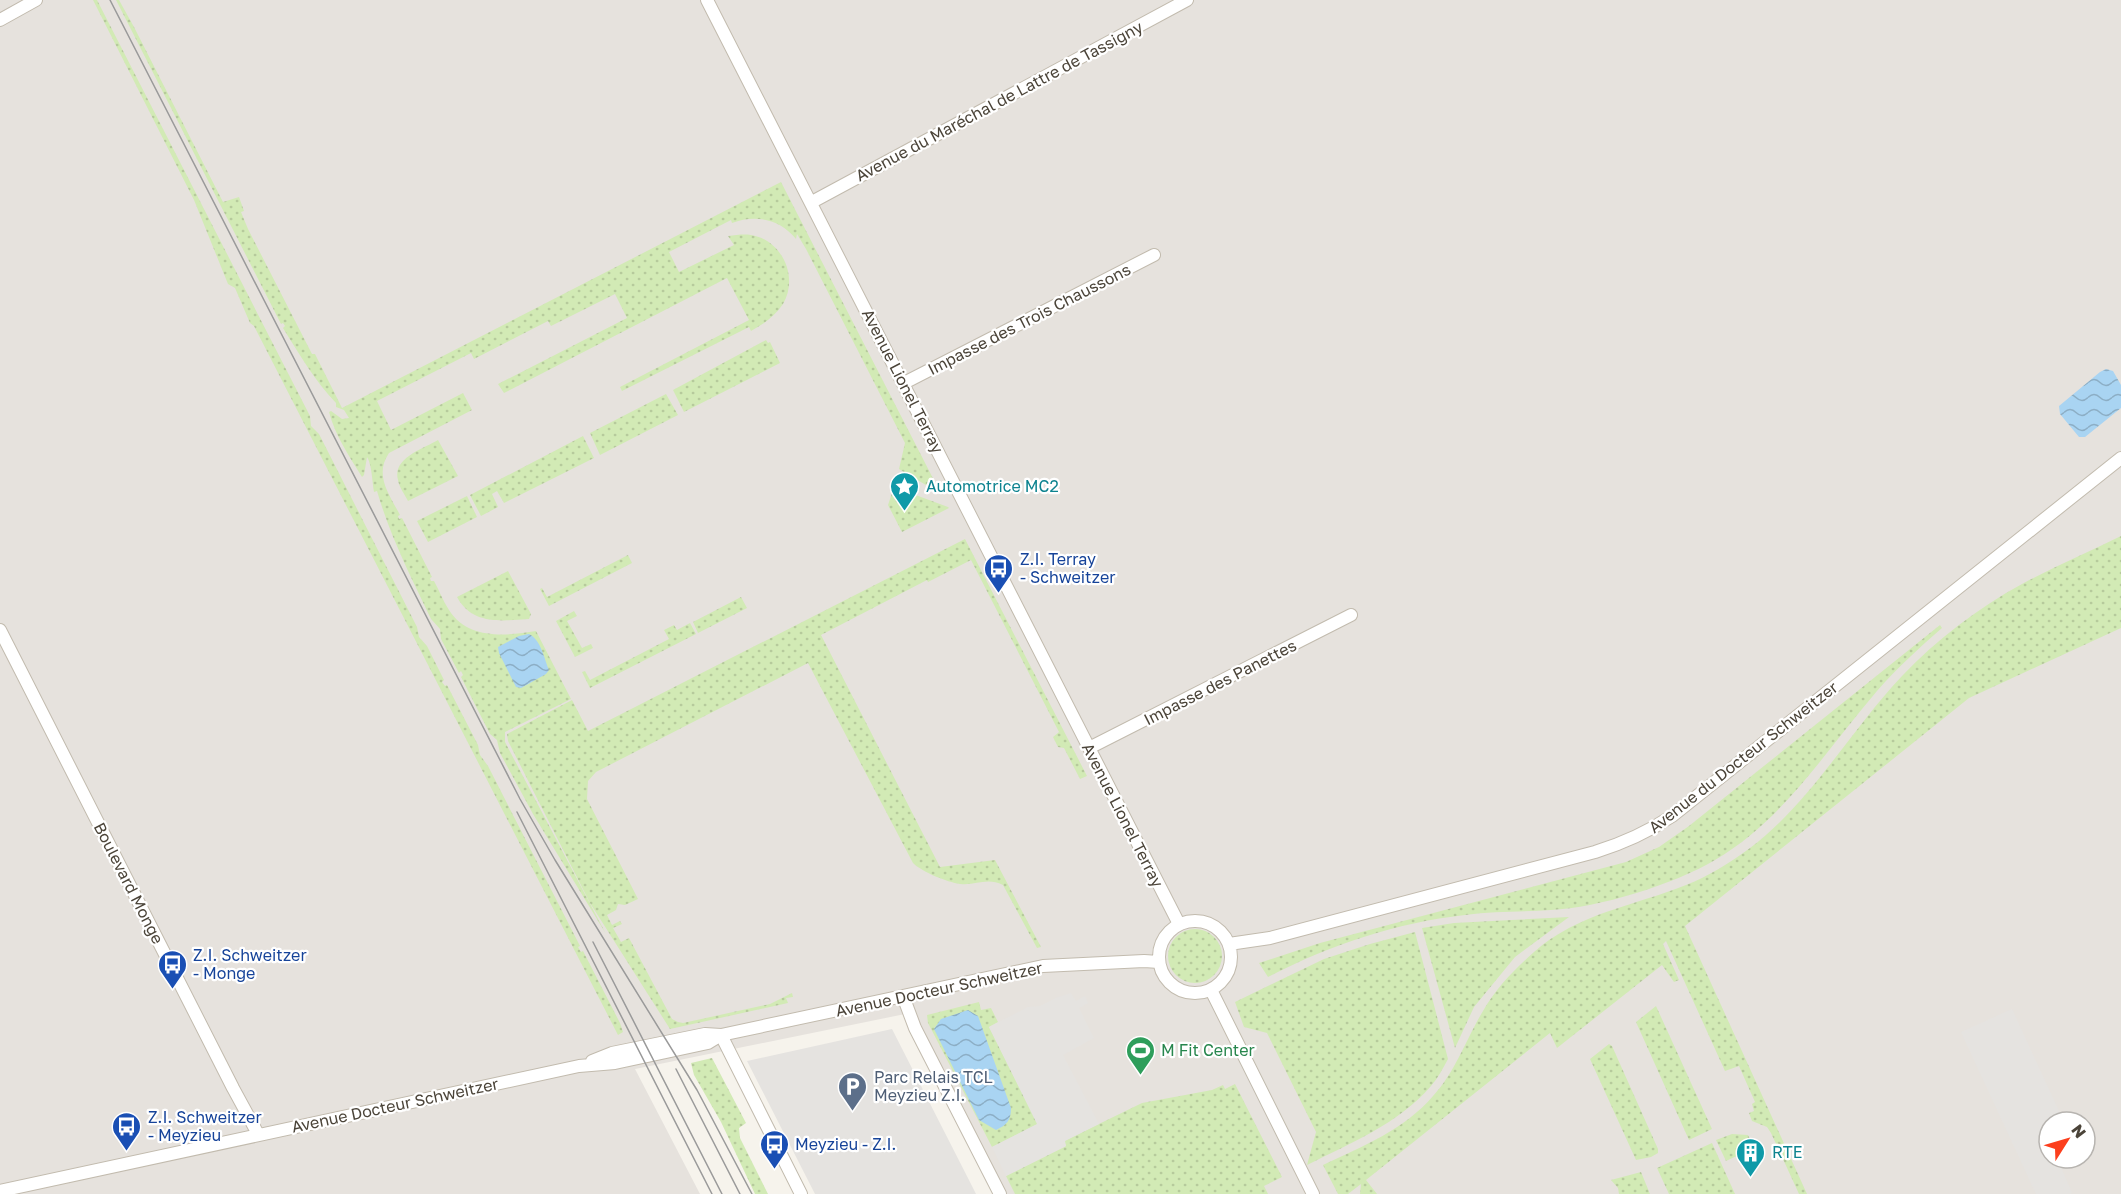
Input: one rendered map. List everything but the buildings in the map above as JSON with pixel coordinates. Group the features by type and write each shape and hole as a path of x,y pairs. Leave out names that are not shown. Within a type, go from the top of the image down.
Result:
{"street":[{"path":"0,20 36,0"},
{"name":"Avenue Lionel Terray","path":"707,0 1179,924"},
{"name":"Avenue du Maréchal de Lattre de Tassigny","path":"812,202 1187,0"},
{"name":"Impasse des Trois Chaussons","path":"904,383 1154,255"},
{"name":"Avenue du Docteur Schweitzer","path":"1229,944 1270,938 1596,852 1623,844 1647,832 1672,816 2121,458"},
{"name":"Impasse des Panettes","path":"1089,748 1351,615"},
{"name":"Boulevard Monge","path":"0,630 258,1134"},
{"path":"1203,921 1214,926 1229,944 1230,966 1220,984 1210,990 1188,993 1178,989 1162,973 1159,962 1160,944 1171,929 1179,924 1203,921"},
{"name":"Avenue Docteur Schweitzer","path":"0,1191 579,1066 612,1053 705,1034 721,1035 1042,966 1134,961 1159,962"},
{"path":"1210,990 1220,1005 1313,1194"},
{"path":"903,996 915,1028 1000,1194"},
{"path":"721,1035 801,1194"}],"shaded area":[{"path":"0,0 2121,0 2121,1194 1002,1194 910,1013 635,1069 700,1194 0,1194"},
{"path":"1071,993 1076,1001 1085,996 1088,1003 1079,1008 1094,1038 1063,1055 1099,1124 1065,1141 1066,1146 1006,1176 992,1147 1037,1124 989,1027 1028,1007 1040,1006"},
{"path":"2012,1009 2058,1110 2037,1110 2037,1170 2062,1170 2072,1193 2036,1194 1961,1032"},
{"name":"Parc Relais TCL Meyzieu Z.I.","path":"892,1029 976,1194 815,1194 747,1061"}],"green space":[{"path":"93,0 97,0 310,416 311,426 319,434 417,627 419,637 427,646 444,680 442,682 445,686 447,685 478,745 480,755 488,766 580,946 578,947 581,952 583,951 620,1023 623,1032 618,1035 254,326 250,323 235,288 228,284 194,200"},
{"path":"116,0 119,0 134,27 223,202 239,197 244,211 241,212 248,229 342,408 781,182 941,494 899,469 905,443 806,249 797,234 796,239 790,232 767,220 749,219 732,223 731,220 669,252 679,272 734,245 728,236 748,235 762,238 779,252 788,272 787,293 780,308 751,331 749,327 622,391 620,387 749,320 727,278 504,393 498,384 627,318 615,294 551,326 548,321 474,359 471,353 377,401 391,430 463,393 472,410 389,453 383,469 383,477 400,515 399,519 402,518 432,577 431,581 434,581 447,607 457,620 466,627 488,634 536,631 571,699 505,732 505,742 606,934 533,814 500,753 497,740 490,734 461,677 463,675 461,671 459,673 441,639 440,629 431,619 395,540 377,491 374,492 369,460 367,457 362,477 347,453 329,412 331,411 342,419 349,418 344,410 336,407 336,403 314,376 283,328 285,326 281,324"},
{"path":"766,340 770,342 780,363 684,412 673,390"},
{"path":"666,394 678,415 600,455 590,433"},
{"path":"583,436 594,458 504,503 497,491 492,494 498,507 481,516 470,495"},
{"path":"438,440 458,476 408,501 399,483 397,472 410,455"},
{"path":"894,487 949,508 902,532 888,505"},
{"path":"467,496 477,517 428,542 417,521"},
{"path":"2121,536 2121,628 1969,698 1685,926 1807,1194 1799,1194 1767,1127 1752,1121 1749,1113 1754,1111 1752,1104 1755,1102 1739,1066 1725,1071 1666,941 1663,944 1679,980 1674,982 1662,965 1557,1048 1550,1033 1366,1180 1377,1194 1360,1194 1361,1184 1348,1194 1338,1194 1323,1165 1396,1128 1422,1108 1448,1076 1494,994 1534,952 1569,928 1588,919 1695,881 1743,853 1772,830 1792,809 1883,697 1943,637 2006,593"},
{"path":"965,539 1087,776 1080,779 1064,748 1058,747 1053,737 1059,732 971,560 821,635 940,867 995,860 1041,947 1037,948 1003,885 991,882 955,883 928,873 913,863 808,663 596,772 588,781 587,799 638,899 625,905 618,904 616,910 607,915 612,925 620,921 622,924 613,928 621,942 629,938 672,1019 683,1023 770,1004 792,993 793,997 786,998 788,1003 670,1029 590,903 508,741 507,734 572,700 588,731"},
{"path":"628,555 632,563 549,606 540,589 542,588 547,597"},
{"path":"508,571 531,614 529,619 498,620 479,617 463,606 457,597"},
{"path":"741,597 747,608 698,633 693,622"},
{"path":"574,611 577,616 567,621 582,648 591,644 593,648 575,657 556,621"},
{"path":"690,623 696,634 590,688 582,672 585,671 590,680 669,639 664,630 674,625 677,630"},
{"path":"1940,625 1942,628 1908,658 1877,691 1783,805 1740,844 1698,869 1658,886 1591,905 1551,910 1465,915 1388,930 1339,945 1268,977 1259,963 1320,943 1626,862 1659,847 1689,826"},
{"path":"1569,917 1515,957 1474,1007 1455,1048 1422,928 1454,923"},
{"path":"1195,929 1205,931 1214,937 1220,946 1222,956 1220,966 1214,975 1205,981 1195,983 1185,981 1176,975 1170,966 1168,956 1170,946 1176,937 1185,931"},
{"path":"1415,932 1448,1059 1431,1086 1404,1111 1373,1132 1307,1165 1316,1132 1267,1033 1244,1027 1235,1002 1324,959"},
{"path":"979,1002 981,1010 991,1008 998,1022 989,1027 1038,1124 992,1147 928,1023 927,1015"},
{"path":"1656,1006 1712,1129 1689,1140 1636,1022"},
{"path":"1609,1044 1612,1046 1658,1149 1658,1153 1651,1157 1636,1160 1590,1059"},
{"path":"712,1058 746,1123 739,1128 740,1138 768,1194 755,1194 721,1122 694,1075 691,1063"},
{"path":"1235,1084 1282,1177 1264,1186 1268,1194 1015,1194 1006,1176 1066,1146 1064,1141 1142,1103 1212,1090 1223,1085 1225,1089"},
{"path":"1732,1134 1748,1135 1754,1148 1726,1161 1716,1140"},
{"path":"1712,1143 1735,1194 1669,1194 1657,1168"},
{"path":"1641,1172 1650,1194 1619,1194 1618,1188 1611,1180"}],"water":[{"path":"2106,369 2113,371 2121,385 2121,408 2085,437 2079,437 2060,414 2059,406"},
{"path":"529,634 539,645 549,670 521,688 516,687 498,647 519,636"},
{"path":"968,1010 978,1016 1011,1108 1008,1122 996,1130 979,1120 934,1029 941,1019"}],"tram line":[{"path":"110,0 520,799 697,1090 752,1194"},
{"path":"517,812 712,1194"},
{"path":"593,942 722,1194"},
{"path":"676,1069 740,1194"}],"place":[{"name":"Automotrice MC2","path":"905,512"},
{"name":"Z.I. Terray - Schweitzer","path":"999,594"},
{"name":"Z.I. Schweitzer - Monge","path":"172,990"},
{"name":"M Fit Center","path":"1140,1076"},
{"name":"Parc Relais TCL Meyzieu Z.I.","path":"853,1112"},
{"name":"Z.I. Schweitzer - Meyzieu","path":"127,1152"},
{"name":"Meyzieu - Z.I.","path":"774,1170"},
{"name":"RTE","path":"1751,1178"}]}
